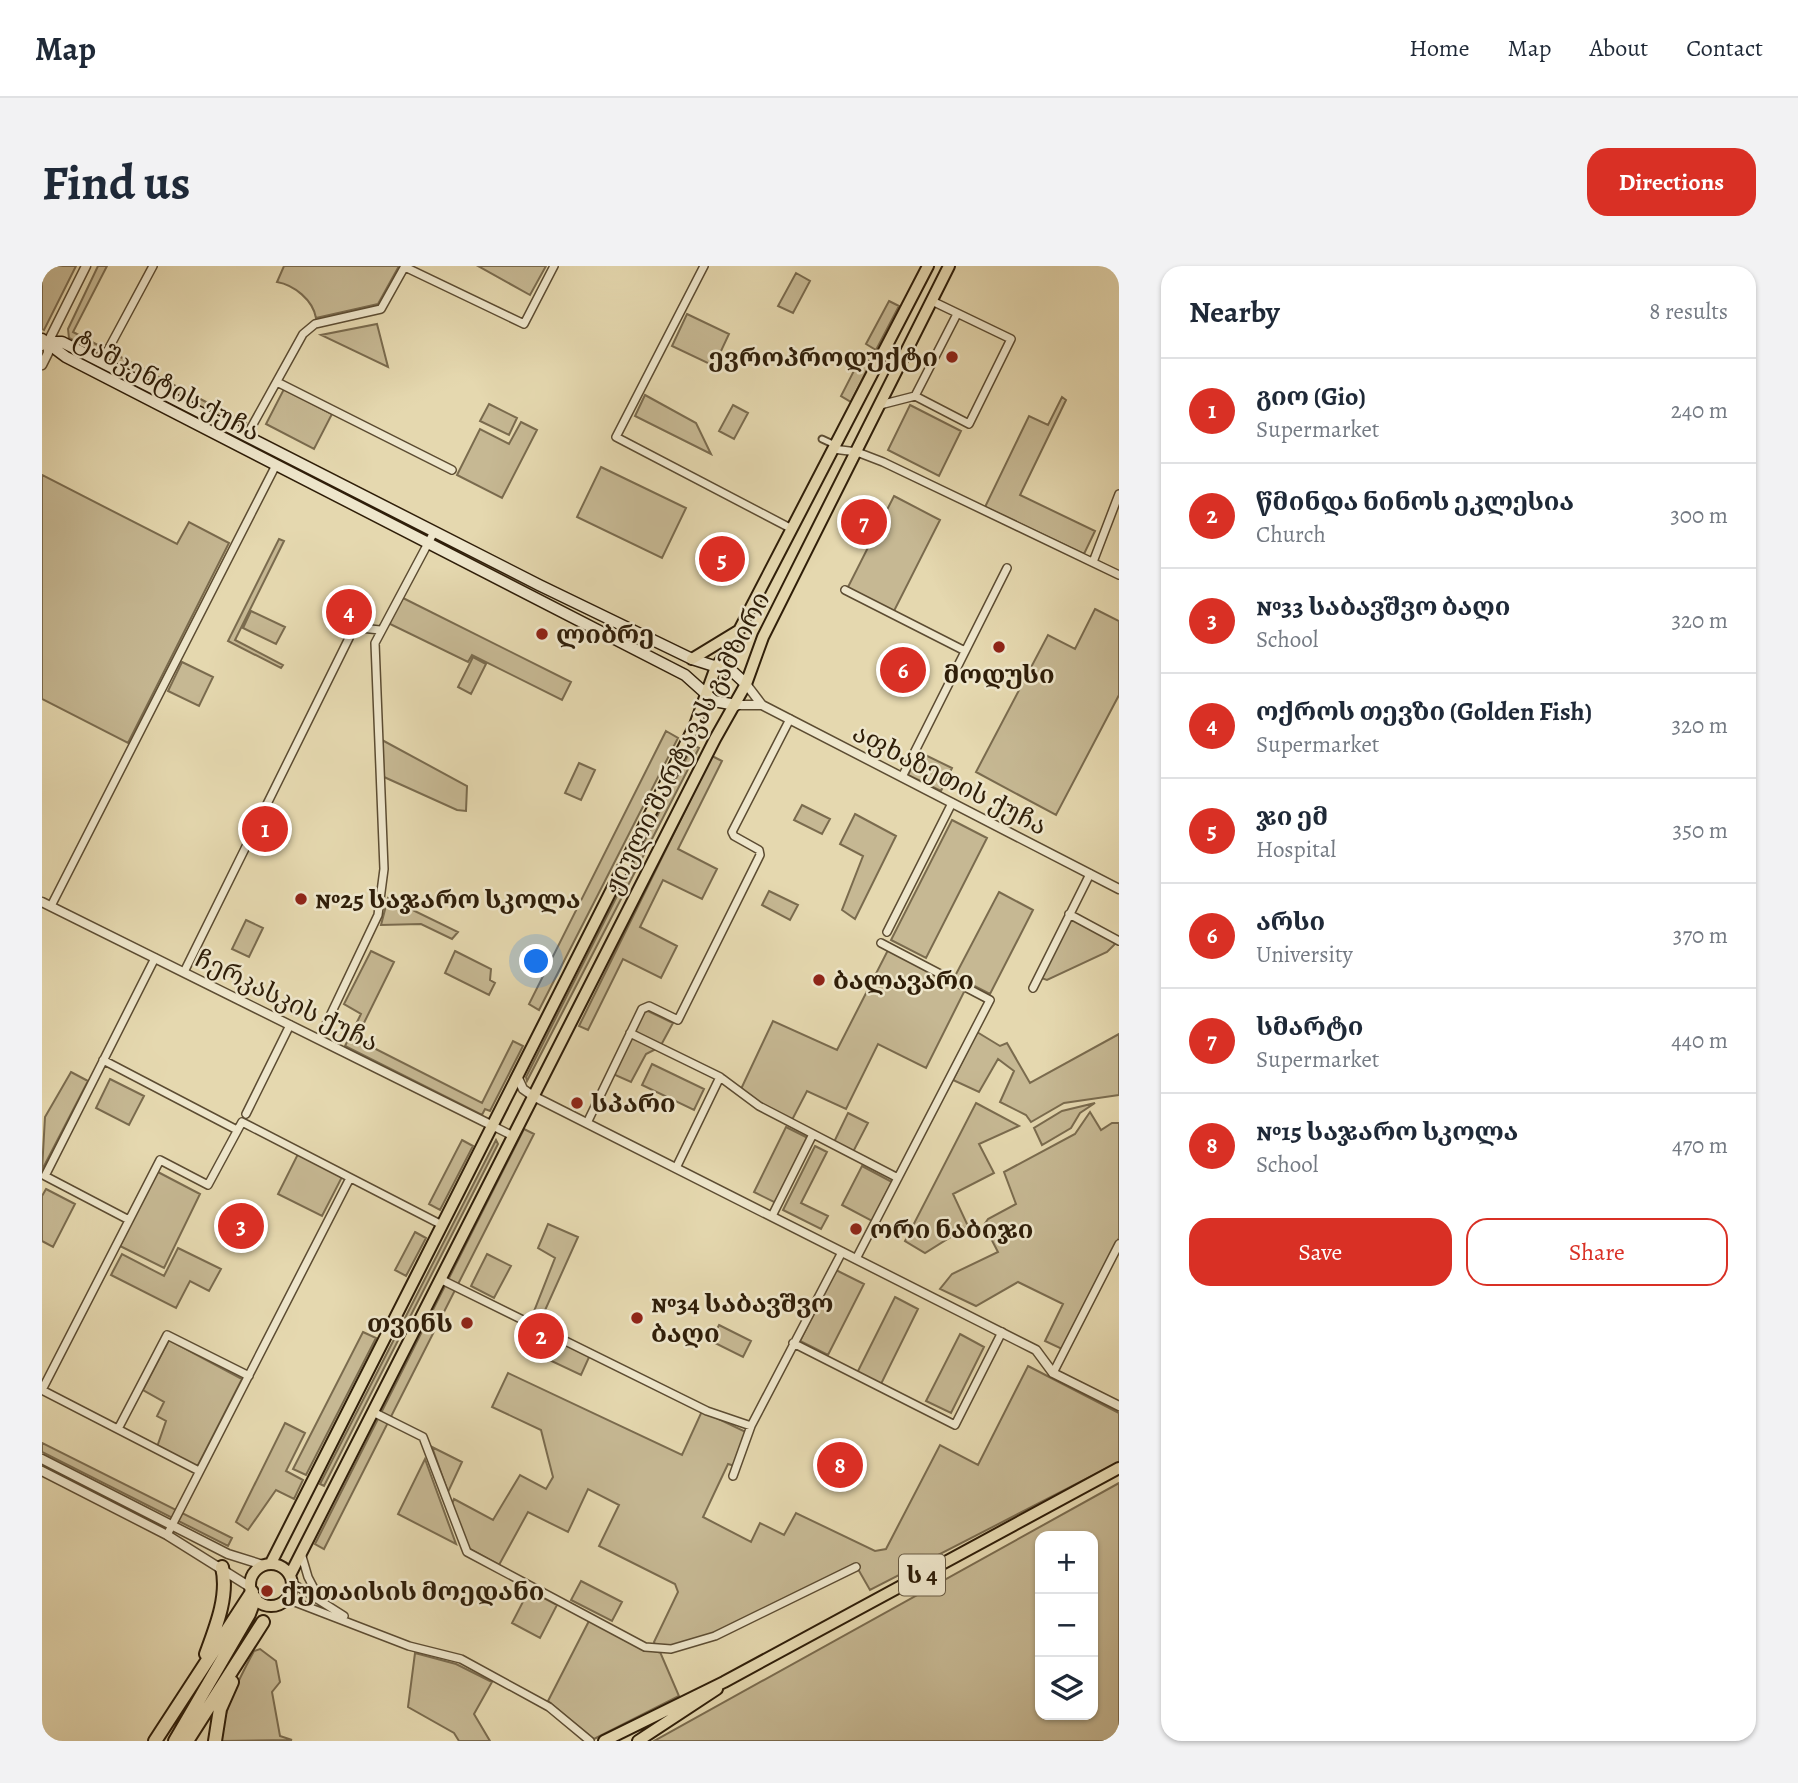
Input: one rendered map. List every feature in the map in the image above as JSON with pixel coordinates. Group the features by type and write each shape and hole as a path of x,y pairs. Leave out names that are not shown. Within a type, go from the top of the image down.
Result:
{"highway":[{"path":"196,1681 217,1626 226,1582 222,1567"},
{"path":"155,1741 252,1593"},
{"path":"175,1741 249,1614 252,1593"},
{"path":"187,1741 263,1622"},
{"path":"215,1741 220,1709 249,1644"}],"main road":[{"name":"ჟიული შარტავას გამზირი","path":"267,1564 493,1126 695,725 716,667 740,630 928,266"},
{"name":"ჟიული შარტავას გამზირი","path":"291,1579 301,1553 533,1096 715,739 736,705 759,647 949,266"},
{"name":"ტაშკენტის ქუჩა","path":"44,342 62,342 102,361 434,532 692,659 716,667"},
{"name":"ტაშკენტის ქუჩა","path":"44,342 66,357 685,675 705,692"},
{"path":"692,659 740,630"},
{"path":"716,667 733,672 746,684"},
{"path":"705,692 714,701 736,705"},
{"name":"ს 4","path":"604,1741 724,1682 1119,1468"},
{"path":"263,1622 272,1606 287,1599 291,1579 282,1566 267,1564 253,1574 252,1593 272,1606"},
{"name":"ს 4","path":"638,1741 703,1701 724,1682"}],"street":[{"path":"42,365 48,353 44,342 86,266"},
{"path":"102,361 153,266"},
{"path":"246,437 303,334 315,324 382,309 405,266 524,324 554,266"},
{"path":"704,266 616,436 792,528"},
{"path":"880,405 915,396 969,424 1011,339 932,301"},
{"path":"915,396 957,313"},
{"path":"277,382 452,470"},
{"path":"822,439 834,447 857,452 1119,575"},
{"path":"51,906 276,466"},
{"path":"1093,562 1119,494"},
{"path":"319,1039 378,915 384,869 375,643 434,532"},
{"path":"902,777 1007,568"},
{"path":"845,590 965,651"},
{"path":"184,972 351,635 361,628 380,630"},
{"name":"აფხაზეთის ქუჩა","path":"746,684 762,705 1119,889"},
{"name":"აფხაზეთის ქუჩა","path":"736,705 762,705"},
{"path":"587,1123 645,1006 678,1020 760,855 759,850 732,832 790,719"},
{"path":"887,932 951,803"},
{"path":"1033,988 1090,874"},
{"name":"ჩერკასკის ქუჩა","path":"42,902 513,1136"},
{"path":"1069,914 1119,941"},
{"path":"856,1259 990,1000 881,943"},
{"path":"129,1220 45,1176 155,958"},
{"path":"246,1114 290,1025"},
{"path":"630,1033 720,1077 759,1106 898,1178"},
{"path":"103,1060 237,1130"},
{"path":"517,1076 523,1089 533,1096 1002,1332 1036,1350 1053,1373 1119,1406"},
{"path":"676,1168 720,1077"},
{"path":"507,1098 520,1093 533,1096"},
{"path":"199,1471 42,1390 160,1160 208,1185 242,1122 442,1225"},
{"path":"772,1216 813,1134"},
{"path":"167,1535 350,1178"},
{"path":"1053,1373 1119,1244"},
{"path":"733,1476 751,1426 842,1252"},
{"path":"440,1279 707,1411 751,1426"},
{"path":"793,1343 955,1425 1002,1332"},
{"path":"118,1429 166,1335 248,1376"},
{"path":"373,1412 423,1437 467,1552 645,1647 671,1649 715,1636 856,1567"},
{"path":"42,1459 228,1554 267,1564"},
{"path":"42,1471 167,1535 222,1567 252,1593"},
{"path":"301,1553 308,1577 320,1600"},
{"path":"291,1579 356,1624"},
{"path":"287,1599 409,1646 461,1659 549,1707 590,1741"}],"shaded area":[{"path":"42,266 76,266 44,330 42,329"},
{"path":"98,266 107,266 73,332 246,423 242,430 69,338 68,329"},
{"path":"284,266 399,266 378,304 316,318 311,305 302,294 277,282"},
{"path":"478,266 546,266 530,295"},
{"path":"796,273 810,281 793,313 778,306"},
{"path":"889,301 899,306 876,350 866,344"},
{"path":"687,314 729,334 714,366 672,346"},
{"path":"377,324 388,367 321,335"},
{"path":"861,357 871,362 851,402 841,396"},
{"path":"284,389 332,414 314,449 266,424"},
{"path":"645,395 696,423 711,454 635,416"},
{"path":"1062,397 1066,400 1020,495 1095,531 1084,554 985,507 1029,416 1048,425"},
{"path":"489,404 517,418 509,435 480,421"},
{"path":"733,405 748,413 734,439 719,431"},
{"path":"910,405 961,431 939,476 888,450"},
{"path":"521,422 537,430 502,498 457,475 480,429 509,444"},
{"path":"601,467 686,508 662,558 577,517"},
{"path":"42,475 177,544 189,522 229,543 128,743 42,699"},
{"path":"894,496 940,520 893,613 847,589"},
{"path":"279,539 284,541 235,640 283,665 281,668 228,641"},
{"path":"399,596 571,682 562,700 472,655 468,662 386,622"},
{"path":"1095,609 1119,621 1119,695 1056,815 976,772 1048,635 1075,649"},
{"path":"251,611 285,627 276,644 243,628"},
{"path":"473,657 486,664 471,694 458,687"},
{"path":"182,662 213,677 199,706 168,691"},
{"path":"666,731 678,738 539,1010 529,1004"},
{"path":"382,740 467,786 466,811 457,810 384,777"},
{"path":"693,745 699,748 527,1081 526,1077"},
{"path":"919,752 952,768 941,791 908,775"},
{"path":"712,756 722,761 678,849 717,869 702,899 663,880 640,927 677,946 661,978 623,959 588,1030 579,1026"},
{"path":"579,763 595,770 581,800 565,793"},
{"path":"802,805 830,819 822,834 794,820"},
{"path":"855,814 896,836 855,919 842,910 863,856 840,844"},
{"path":"952,820 987,838 926,958 891,940"},
{"path":"769,891 798,905 790,920 762,905"},
{"path":"999,892 1033,910 990,994 955,976"},
{"path":"388,898 458,932 452,939 421,924 381,925"},
{"path":"1070,918 1117,942 1107,952 1047,980 1041,978"},
{"path":"246,920 263,928 249,957 232,949"},
{"path":"888,950 965,990 926,1068 878,1044 846,1109 807,1091 792,1120 759,1104 741,1089 773,1021 837,1050"},
{"path":"371,951 394,962 356,1039 482,1103 513,1041 523,1046 490,1111 485,1109 482,1115 345,1046 361,1014 344,1004"},
{"path":"455,951 491,969 490,980 495,983 489,995 445,973"},
{"path":"648,1011 673,1023 660,1047 646,1054 631,1082 613,1074 642,1013"},
{"path":"977,1032 1000,1046 1007,1043 1030,1083 1119,1034 1119,1095 1064,1103 1031,1122 1026,1115 1000,1102 1014,1071 998,1059 979,1092 953,1080"},
{"path":"652,1064 704,1089 694,1110 642,1085"},
{"path":"71,1072 88,1081 42,1170 45,1117"},
{"path":"110,1079 144,1096 129,1125 96,1108"},
{"path":"976,1103 1019,1126 979,1144 994,1173 953,1194 968,1226 925,1253 905,1241"},
{"path":"1095,1103 1080,1113 1071,1128 1042,1145 1034,1128 1062,1111"},
{"path":"1090,1112 1101,1130 1112,1123 1119,1123 1119,1238 1062,1349 1045,1341 1063,1304 1018,1282 976,1306 940,1289 952,1274 998,1252 984,1225 988,1219 1016,1204 1004,1172 1075,1134"},
{"path":"848,1113 868,1123 853,1152 834,1142"},
{"path":"786,1127 808,1138 776,1203 754,1192"},
{"path":"524,1129 534,1134 324,1549 315,1544"},
{"path":"462,1140 473,1146 440,1210 429,1204"},
{"path":"496,1140 498,1144 324,1486 320,1484"},
{"path":"815,1146 827,1152 801,1203 828,1216 821,1229 783,1210"},
{"path":"298,1154 342,1177 322,1216 278,1194"},
{"path":"862,1166 892,1182 872,1221 842,1205"},
{"path":"156,1171 200,1194 164,1268 120,1246"},
{"path":"46,1189 75,1204 53,1247 42,1241 42,1196"},
{"path":"548,1224 578,1237 542,1317 533,1314 555,1258 538,1248"},
{"path":"415,1232 426,1238 406,1276 395,1270"},
{"path":"178,1248 221,1269 209,1291 190,1281 176,1308 111,1275 122,1254 164,1276"},
{"path":"487,1254 511,1266 494,1298 471,1286"},
{"path":"836,1270 864,1284 828,1355 800,1341"},
{"path":"895,1297 918,1309 881,1384 857,1373"},
{"path":"719,1325 751,1341 743,1357 711,1341"},
{"path":"534,1329 590,1355 581,1375 524,1348"},
{"path":"363,1332 376,1338 306,1475 293,1469"},
{"path":"960,1334 984,1347 951,1413 926,1401"},
{"path":"169,1340 242,1379 197,1467 157,1447 166,1421 157,1416 164,1402 143,1390"},
{"path":"1028,1366 1119,1413 1119,1462 870,1590 858,1569 717,1638 660,1652 679,1696 594,1739 548,1701 590,1619 640,1648 658,1652 654,1642 678,1592 675,1584 599,1546 619,1505 588,1489 568,1532 528,1512 499,1565 468,1548 451,1506 454,1499 493,1520 520,1475 546,1489 553,1477 541,1430 492,1407 508,1373 682,1455 702,1411 750,1434 735,1466 728,1464 703,1517 751,1542 760,1523 784,1535 796,1513 875,1551 886,1549 940,1445 978,1465"},
{"path":"285,1423 305,1433 286,1471 303,1480 294,1499 276,1490 248,1530 236,1522"},
{"path":"42,1443 232,1538 228,1546 42,1452"},
{"path":"432,1447 462,1462 448,1492"},
{"path":"425,1459 456,1544 398,1514"},
{"path":"1119,1483 1119,1741 654,1741"},
{"path":"581,1581 622,1602 612,1621 571,1600"},
{"path":"529,1590 557,1605 540,1638 512,1623"},
{"path":"260,1649 276,1661 280,1682 272,1692 280,1736 292,1740 221,1741 233,1694 254,1651"},
{"path":"415,1653 456,1664 492,1682 474,1714 490,1741 459,1741 454,1733 408,1707"}],"place":[{"name":"ევროპროდუქტი","path":"952,357"},
{"name":"სმარტი","path":"864,522"},
{"name":"ჯი ემ","path":"722,559"},
{"name":"ოქროს თევზი (Golden Fish)","path":"349,612"},
{"name":"ლიბრე","path":"542,634"},
{"name":"მოდუსი","path":"999,647"},
{"name":"არსი","path":"903,670"},
{"name":"გიო (Gio)","path":"265,829"},
{"name":"№25 საჯარო სკოლა","path":"301,899"},
{"name":"ბალავარი","path":"819,980"},
{"name":"სპარი","path":"577,1103"},
{"name":"№33 საბავშვო ბაღი","path":"241,1226"},
{"name":"ორი ნაბიჯი","path":"856,1229"},
{"name":"№34 საბავშვო ბაღი","path":"637,1318"},
{"name":"თვინს","path":"467,1323"},
{"name":"წმინდა ნინოს ეკლესია","path":"541,1336"},
{"name":"№15 საჯარო სკოლა","path":"840,1465"},
{"name":"ქუთაისის მოედანი","path":"267,1591"}]}
